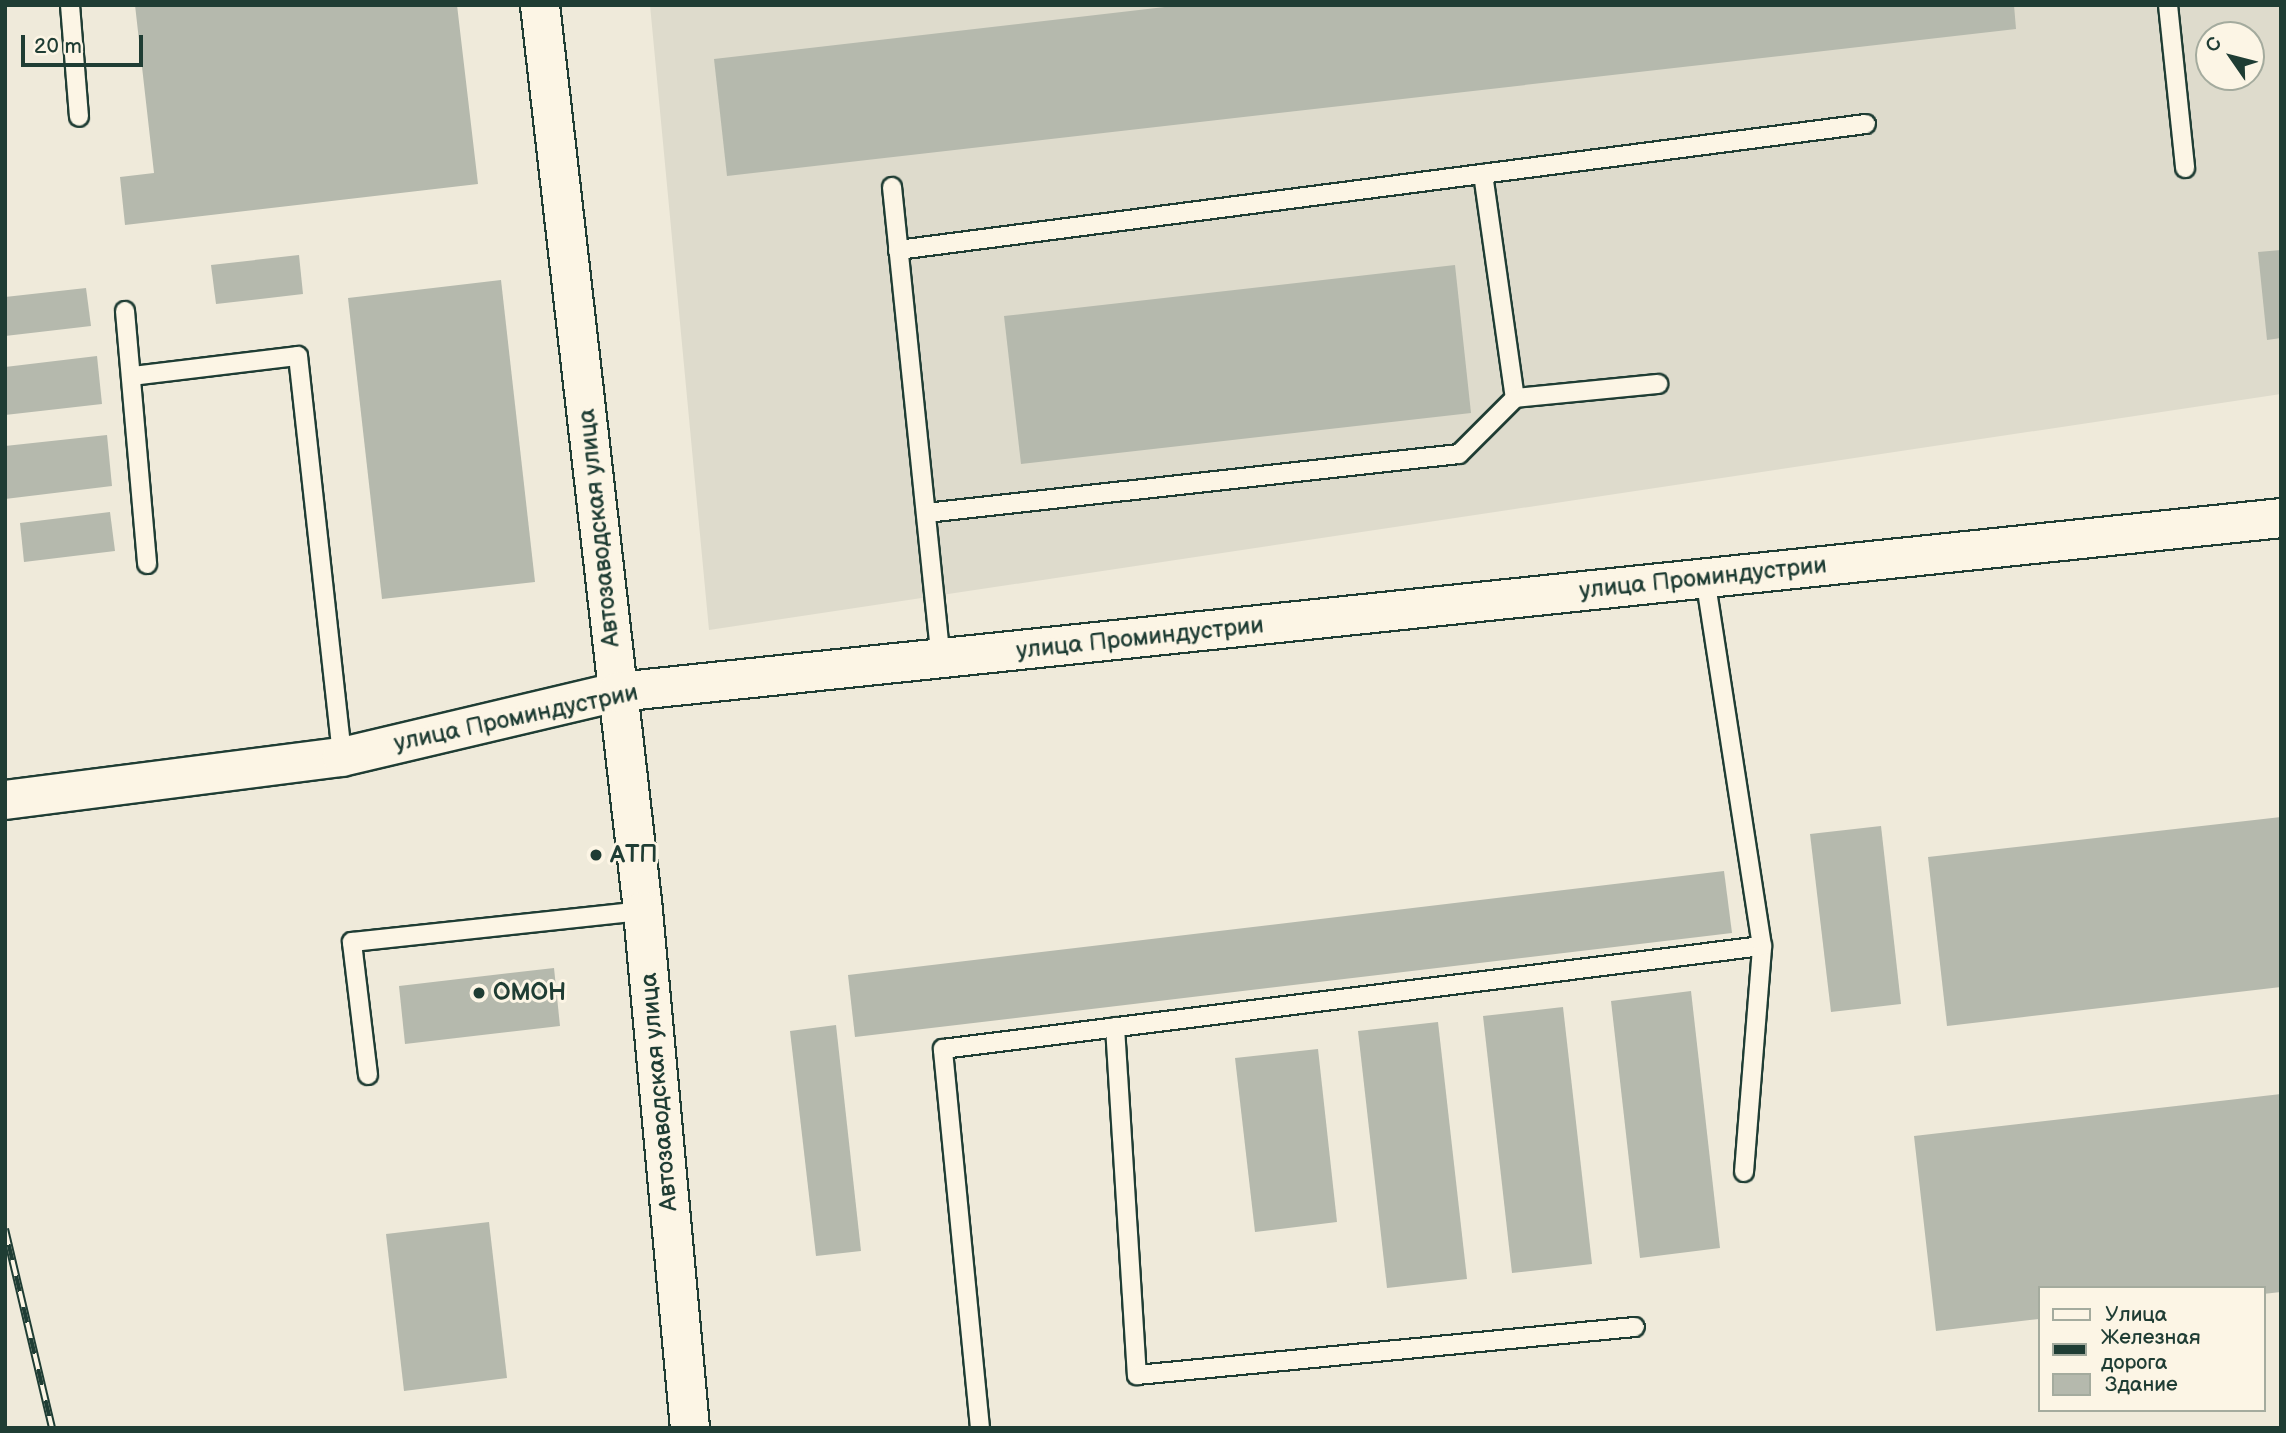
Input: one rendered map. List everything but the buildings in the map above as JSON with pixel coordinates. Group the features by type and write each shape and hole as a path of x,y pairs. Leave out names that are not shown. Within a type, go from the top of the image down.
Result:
{"main road":[{"name":"Автозаводская улица","path":"540,5 643,911 690,1428"},
{"name":"улица Проминдустрии","path":"5,800 342,757 618,692 2281,518"}],"lane":[{"path":"70,5 79,117"},
{"path":"2168,5 2185,168"},
{"path":"898,250 1866,124"},
{"path":"1483,174 1515,398"},
{"path":"892,187 941,659"},
{"path":"125,311 147,564"},
{"path":"132,376 298,356 342,757"},
{"path":"926,513 1459,454 1515,398 1658,384"},
{"path":"1705,578 1762,946 1744,1172"},
{"path":"368,1075 352,942 643,911"},
{"path":"980,1428 943,1049 1762,946"},
{"path":"1115,1027 1137,1376 1635,1327"}],"shaded area":[{"path":"650,5 2281,5 2281,394 709,630"}],"railway":[{"path":"5,1229 52,1428"}],"place":[{"name":"АТП","path":"596,855"},
{"name":"ОМОН","path":"479,993"}]}
